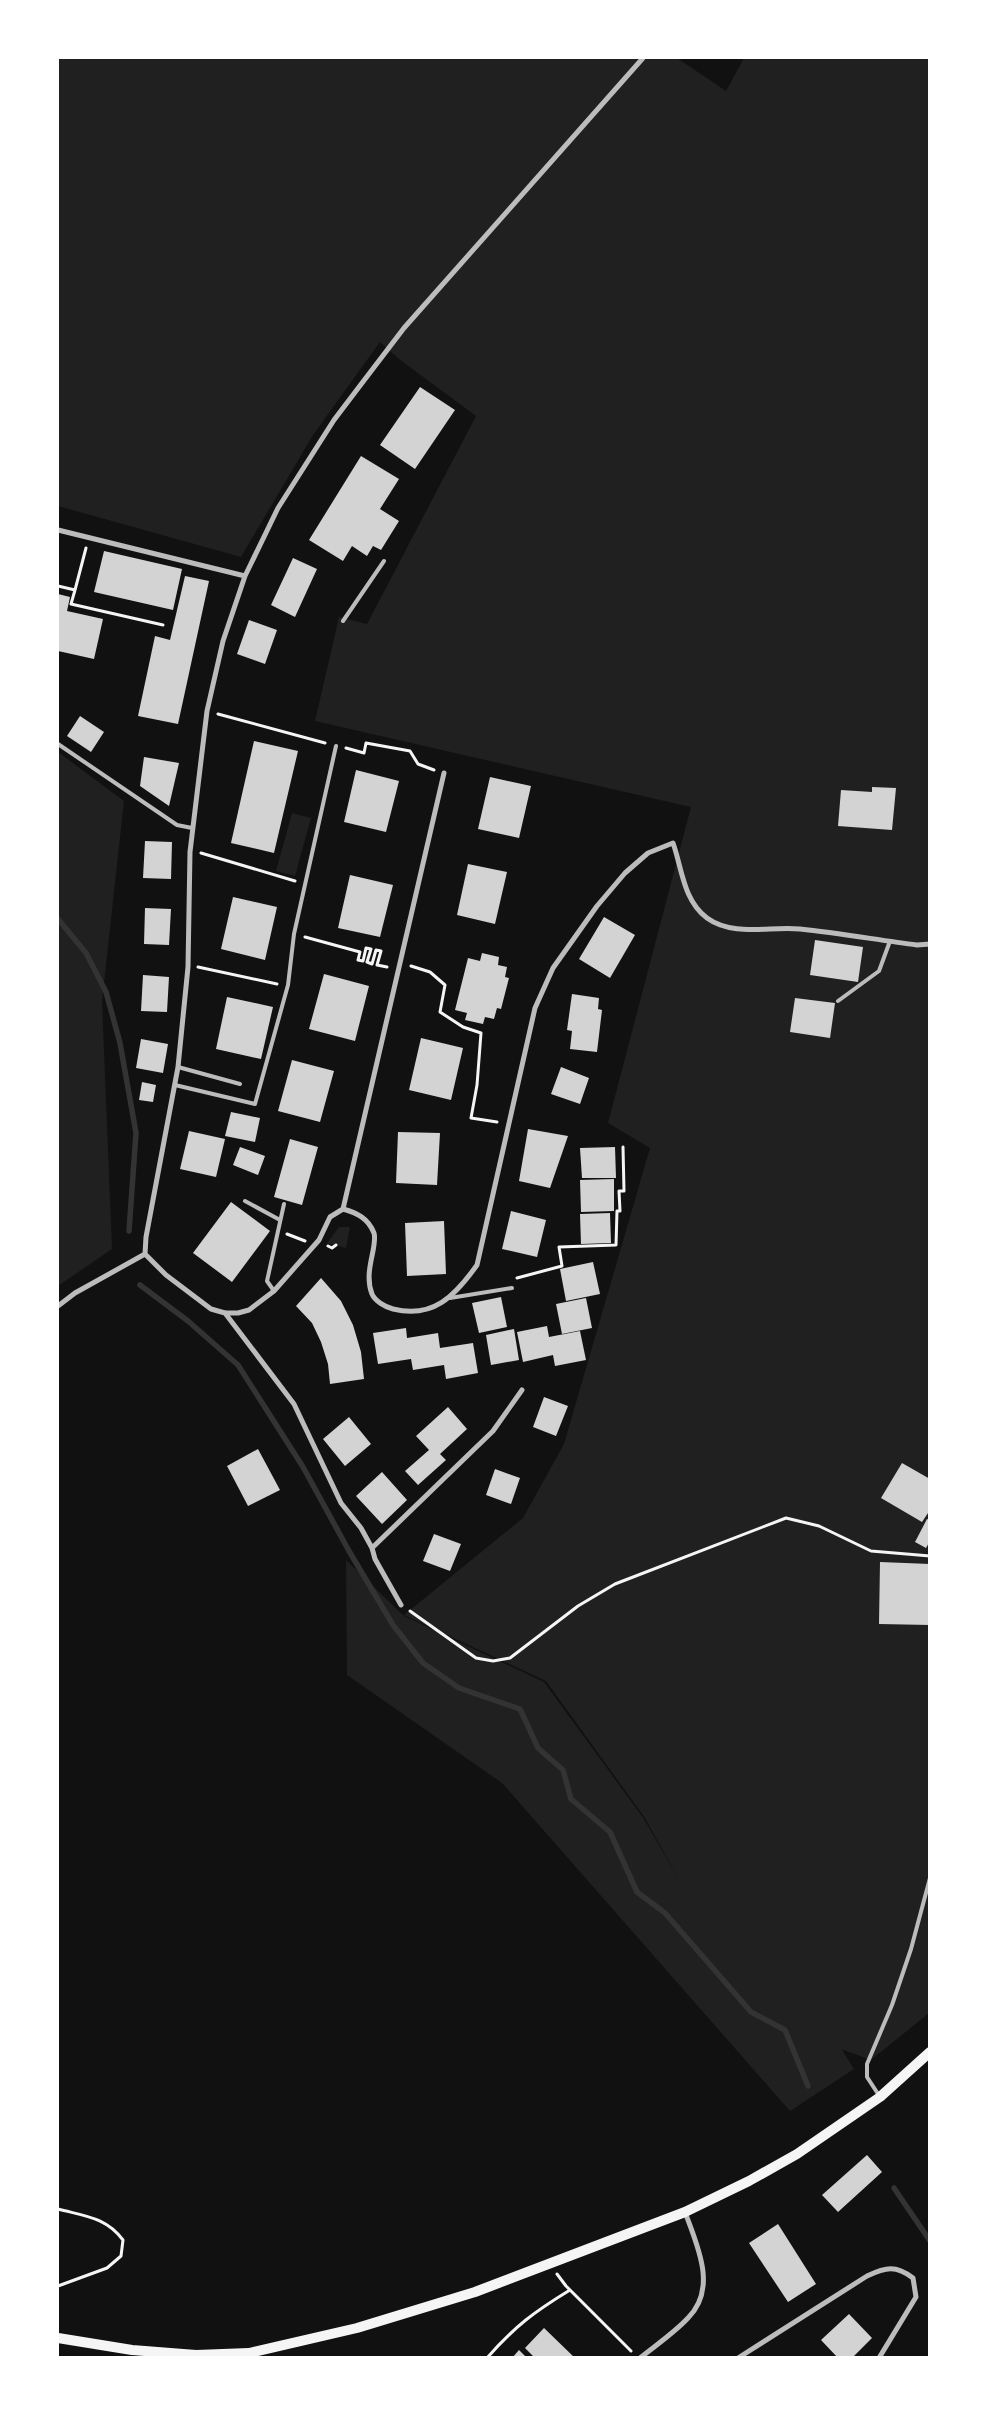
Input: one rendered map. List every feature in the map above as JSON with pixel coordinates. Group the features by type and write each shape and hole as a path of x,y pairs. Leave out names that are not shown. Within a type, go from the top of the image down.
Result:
{"main road":[{"path":"58,2338 132,2350 196,2355 249,2355 357,2328 475,2292 685,2212 749,2181 797,2154 880,2097 930,2052"}],"street":[{"path":"145,1254 150,1216 178,1066 188,967 192,828 207,711 223,641 245,576 278,508 334,420 354,393 404,328 643,58"},
{"path":"58,530 245,576"},
{"path":"145,1254 166,1276 211,1309 225,1313 248,1310 274,1291 319,1240 330,1217 343,1209 444,773"},
{"path":"343,1209 358,1213 368,1223 374,1236 368,1275 372,1296 385,1307 408,1312 433,1307 458,1291 477,1265 535,1008 549,976 597,906 625,873 648,853 673,843 684,887 694,903 707,918 732,928 798,929 890,941 930,944"},
{"path":"58,1306 75,1292 145,1254"},
{"path":"225,1313 294,1404 341,1503 361,1528 372,1548 375,1559 401,1605"},
{"path":"372,1548 494,1432 522,1390"},
{"path":"640,2358 690,2317 702,2294 704,2271 698,2245 685,2212"},
{"path":"738,2358 867,2276 884,2268 901,2269 913,2278 916,2296 879,2358"}],"lane":[{"path":"343,621 384,561"},
{"path":"58,744 177,825 192,828"},
{"path":"175,1085 255,1104 288,985 294,934 336,746"},
{"path":"838,1001 879,971 890,941"},
{"path":"178,1066 240,1084"},
{"path":"245,1201 280,1220"},
{"path":"274,1291 267,1281 284,1204"},
{"path":"448,1298 512,1288"},
{"path":"880,2097 867,2077 867,2064 892,2005 911,1949 930,1878"}],"path":[{"path":"89,538 71,604 163,626"},
{"path":"58,586 75,590"},
{"path":"220,714 364,753 366,742 410,751 418,764"},
{"path":"207,853 282,876"},
{"path":"314,940 360,952 358,960 363,961 366,948 371,949 368,962 372,964 376,950 381,951 377,965"},
{"path":"406,965 430,972 445,985 440,1012 463,1027 481,1033 477,1085 471,1118 500,1123"},
{"path":"203,966 263,982"},
{"path":"562,1266 558,1247 616,1245 617,1211 620,1211 619,1191 624,1191 623,1148"},
{"path":"401,1605 476,1658 493,1661 510,1658 578,1606 616,1584 786,1518 819,1526 871,1551 930,1556"},
{"path":"58,2209 100,2220 114,2228 123,2240 121,2256 107,2268 58,2286"},
{"path":"559,2278 632,2352"},
{"path":"487,2358 507,2335 529,2315 570,2290"}],"shaded area":[{"path":"58,58 677,58 726,91 744,58 929,58 929,2013 871,2060 842,2049 854,2069 790,2111 502,1783 347,1675 346,1560 404,1616 544,1682 644,1819 679,1880 645,1818 546,1681 404,1615 523,1518 564,1444 650,1148 608,1123 691,807 315,721 339,617 367,624 476,416 399,359 380,342 313,435 241,557 58,506"},
{"path":"58,752 124,801 102,1001 112,1249 58,1286"},
{"path":"292,813 311,818 295,876 276,871"},
{"path":"339,1227 350,1227 346,1248 327,1243"}],"building":[{"path":"420,387 455,410 415,469 380,445"},
{"path":"361,456 399,479 380,509 399,521 381,550 373,546 367,556 352,546 343,561 309,540"},
{"path":"104,551 182,569 173,610 94,592"},
{"path":"293,558 317,569 295,617 271,605"},
{"path":"185,576 209,581 178,724 138,716 155,636 170,640"},
{"path":"58,594 70,597 67,611 103,619 94,659 58,651"},
{"path":"249,620 277,630 265,664 237,654"},
{"path":"80,716 104,732 91,752 67,736"},
{"path":"254,741 298,751 274,853 231,843"},
{"path":"144,757 179,763 169,806 140,786"},
{"path":"356,770 399,781 386,832 344,822"},
{"path":"490,777 531,786 519,838 478,829"},
{"path":"872,787 896,788 892,830 838,826 841,790 872,792"},
{"path":"145,841 172,842 171,879 143,878"},
{"path":"468,864 507,872 495,924 457,915"},
{"path":"350,875 393,885 380,937 338,928"},
{"path":"233,897 277,907 265,960 221,949"},
{"path":"145,908 171,909 169,945 144,944"},
{"path":"604,917 635,935 610,978 579,959"},
{"path":"815,940 863,947 858,982 810,975"},
{"path":"482,953 499,957 498,965 507,967 505,977 509,978 501,1009 497,1008 494,1019 485,1017 483,1024 465,1020 467,1013 455,1010 468,958 480,961"},
{"path":"324,974 369,986 355,1041 309,1029"},
{"path":"143,975 169,977 167,1012 141,1011"},
{"path":"572,994 599,998 598,1009 602,1010 597,1052 570,1049 572,1031 567,1030"},
{"path":"227,997 273,1007 261,1059 216,1049"},
{"path":"795,998 835,1003 830,1038 790,1032"},
{"path":"421,1038 463,1048 451,1100 409,1090"},
{"path":"141,1039 168,1044 163,1073 136,1068"},
{"path":"292,1060 334,1071 320,1122 278,1111"},
{"path":"561,1067 589,1078 580,1104 551,1094"},
{"path":"142,1082 156,1085 153,1102 139,1100"},
{"path":"231,1112 260,1118 255,1142 225,1136"},
{"path":"528,1129 568,1136 550,1188 519,1181"},
{"path":"189,1131 225,1139 216,1177 180,1169"},
{"path":"398,1132 440,1133 437,1185 396,1183"},
{"path":"290,1139 318,1147 302,1205 274,1197"},
{"path":"240,1147 265,1156 258,1175 233,1165"},
{"path":"615,1147 616,1178 582,1178 580,1148"},
{"path":"614,1179 614,1211 581,1212 580,1180"},
{"path":"231,1202 270,1231 232,1282 193,1253"},
{"path":"511,1211 546,1220 537,1257 502,1249"},
{"path":"610,1213 611,1243 581,1244 580,1214"},
{"path":"444,1221 446,1274 407,1276 405,1223"},
{"path":"593,1262 600,1294 566,1301 560,1269"},
{"path":"321,1278 341,1301 353,1325 361,1352 364,1379 330,1384 328,1364 321,1342 312,1323 296,1306"},
{"path":"501,1297 507,1327 479,1333 472,1303"},
{"path":"586,1298 592,1328 562,1334 556,1304"},
{"path":"547,1326 549,1337 580,1331 586,1360 555,1366 553,1355 523,1362 517,1332"},
{"path":"406,1328 407,1338 438,1333 440,1348 473,1343 478,1373 446,1379 444,1365 413,1370 411,1359 378,1364 373,1333"},
{"path":"514,1329 519,1360 491,1365 486,1335"},
{"path":"544,1397 568,1406 556,1436 533,1427"},
{"path":"448,1407 467,1429 440,1454 446,1460 418,1485 405,1471 429,1450 416,1436"},
{"path":"349,1417 371,1444 345,1466 323,1439"},
{"path":"258,1449 280,1490 248,1506 227,1466"},
{"path":"902,1463 930,1479 930,1510 922,1522 881,1498"},
{"path":"495,1469 520,1478 511,1504 486,1495"},
{"path":"382,1472 407,1500 382,1524 356,1496"},
{"path":"927,1519 930,1520 930,1541 926,1548 915,1542"},
{"path":"434,1534 461,1544 450,1571 423,1561"},
{"path":"880,1562 930,1564 930,1625 879,1624"},
{"path":"867,2155 882,2172 838,2212 822,2195"},
{"path":"778,2224 816,2284 788,2302 749,2243"},
{"path":"849,2314 872,2338 852,2358 838,2358 821,2340"},
{"path":"544,2328 575,2358 535,2358 525,2348"},
{"path":"519,2350 527,2358 512,2358"}],"waterway":[{"path":"58,919 86,953 106,992 120,1043 136,1133 129,1231"},
{"path":"140,1285 188,1321 238,1365 303,1467 349,1551 393,1625 423,1663 459,1688 520,1709 538,1748 563,1770 571,1799 610,1832 637,1892 665,1913 751,2012 785,2030 808,2086"},
{"path":"894,2188 930,2241"}]}
